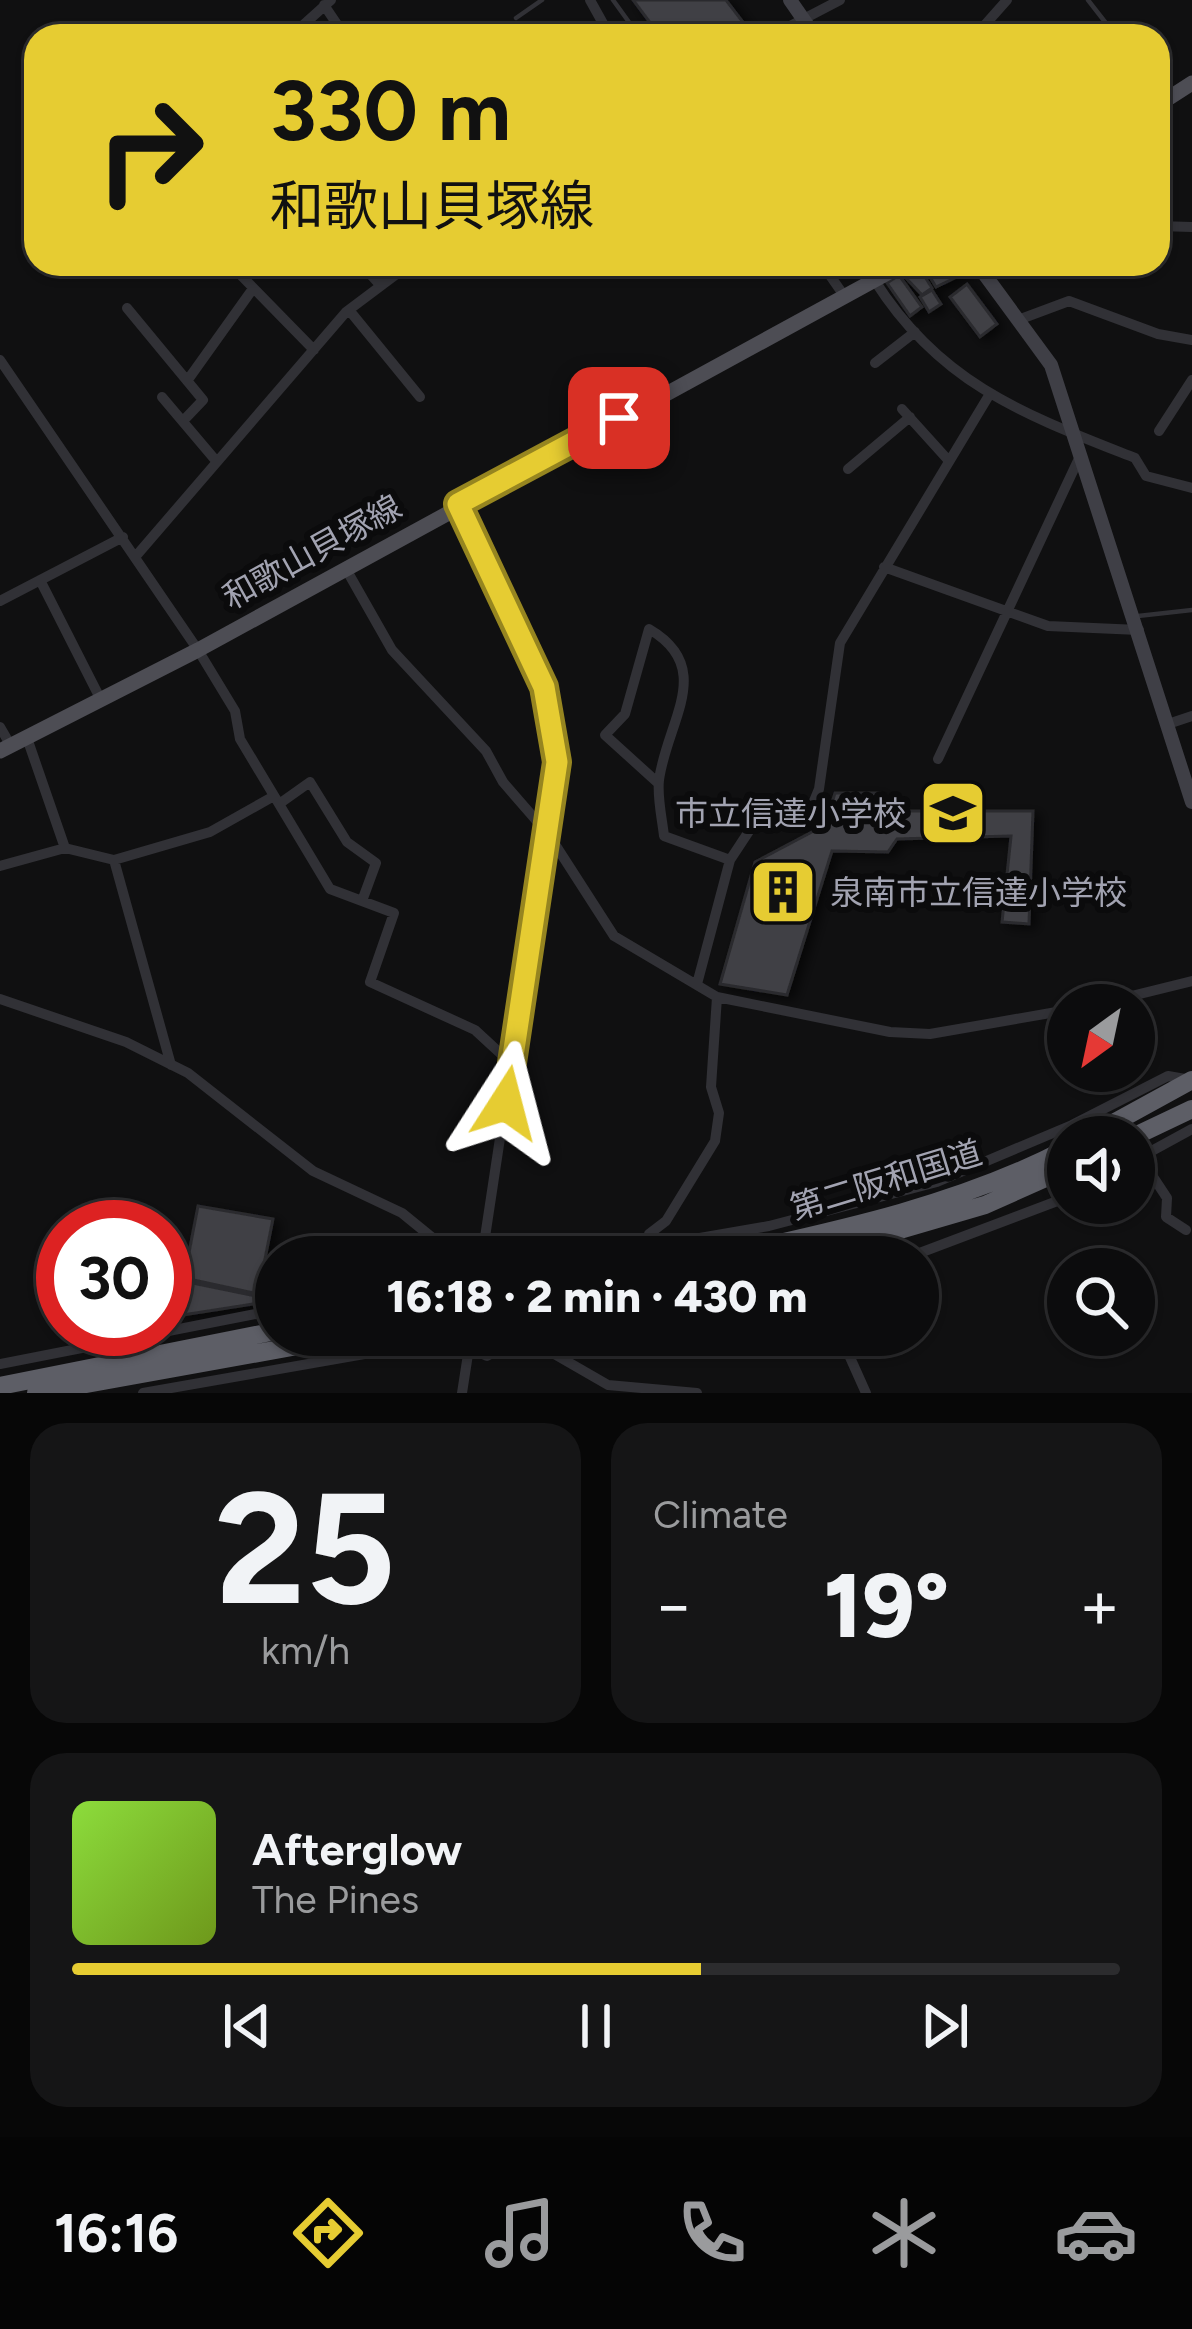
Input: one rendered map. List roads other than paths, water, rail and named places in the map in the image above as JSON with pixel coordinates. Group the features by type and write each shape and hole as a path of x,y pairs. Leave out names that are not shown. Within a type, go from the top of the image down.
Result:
{"highway":[{"path":"1126,1116 1192,1080"},
{"path":"1155,1127 1192,1109"},
{"name":"第二阪和国道","path":"801,1236 918,1207 1047,1159"},
{"name":"第二阪和国道","path":"879,1236 985,1205 1047,1177"},
{"path":"0,1386 255,1335"},
{"path":"36,1393 255,1354"}],"main road":[{"name":"和歌山貝塚線","path":"13,745 198,650 458,504 884,276"}],"street":[{"path":"790,0 807,24"},
{"path":"798,24 840,0"},
{"path":"986,24 1007,0"},
{"path":"304,24 327,2"},
{"path":"240,276 314,350"},
{"path":"372,276 380,285"},
{"path":"136,556 349,310 393,276"},
{"path":"830,276 844,297"},
{"path":"986,276 1051,365 1192,802"},
{"path":"875,281 915,332 988,397 1135,458 1146,476 1192,488"},
{"path":"187,381 251,290"},
{"path":"1018,320 1069,301 1158,334 1191,337"},
{"path":"127,308 203,400 183,422"},
{"path":"349,310 420,398"},
{"path":"875,363 915,332"},
{"path":"0,359 198,650 235,711 240,739 330,889 394,913 370,982 475,1030 513,1065"},
{"path":"1159,431 1192,380"},
{"path":"162,397 217,462"},
{"path":"698,984 730,860 757,819 794,821 812,806 819,789 840,643 988,397"},
{"path":"848,469 906,413 950,460"},
{"path":"938,759 1081,454"},
{"path":"458,504 544,687 557,762 485,1236"},
{"path":"0,602 123,537"},
{"path":"884,568 1004,615 1048,626 1136,623"},
{"path":"346,569 392,650 442,698 549,835 614,936 717,998 890,1032 930,1034 1047,1014"},
{"path":"40,580 101,700"},
{"path":"658,783 605,735 625,714 649,629 675,644 687,676 658,783 664,836 730,860"},
{"path":"1168,724 1192,716"},
{"path":"0,727 64,848"},
{"path":"0,866 64,848 113,860 210,832 310,782 346,842 376,862 362,901"},
{"path":"113,860 171,1065"},
{"path":"1155,990 1192,981"},
{"path":"0,998 127,1042 171,1065 313,1172 402,1213 430,1236"},
{"path":"649,1236 666,1222 691,1172 715,1141 718,1113 711,1087 717,998"},
{"path":"705,1236 864,1204 1001,1156 1168,1076 1192,1080"},
{"path":"1155,1149 1192,1129"},
{"path":"1155,1182 1167,1198 1166,1217 1186,1230"},
{"path":"939,1246 1047,1205"},
{"path":"0,1364 255,1314"},
{"path":"143,1393 353,1356"},
{"path":"462,1393 468,1356"},
{"path":"558,1356 608,1385 697,1393"},
{"path":"849,1356 866,1393"},
{"path":"582,1393 586,1376"}],"lane":[{"path":"516,18 542,0"},
{"path":"1136,623 1192,610"}],"place":[{"name":"市立信達小学校","path":"953,813"},
{"name":"泉南市立信達小学校","path":"783,892"}]}
